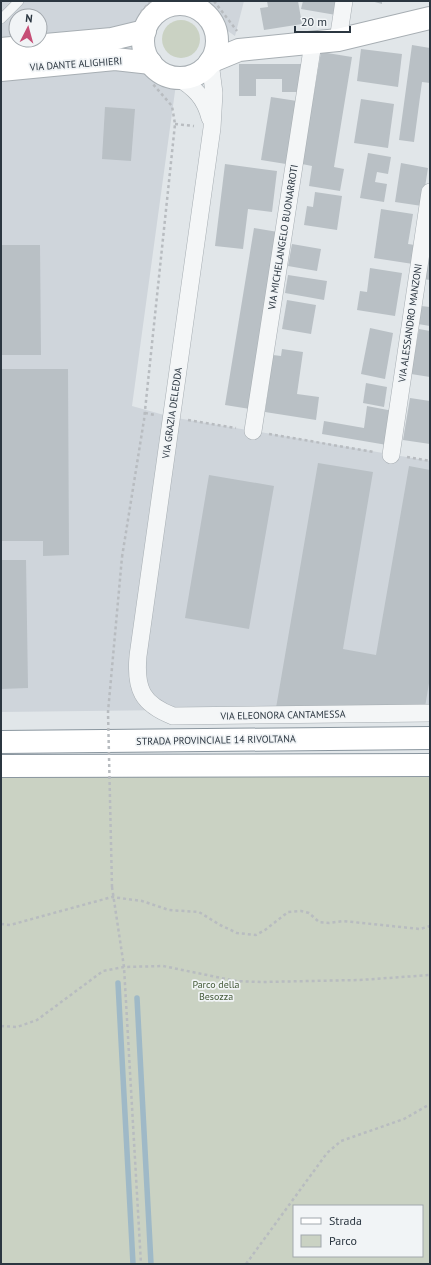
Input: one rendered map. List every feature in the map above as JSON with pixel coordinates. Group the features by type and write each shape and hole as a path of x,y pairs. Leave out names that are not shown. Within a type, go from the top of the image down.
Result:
{"main road":[{"path":"151,63 144,48 145,31 155,14 165,8 178,4 187,5 200,10 206,15 216,31 217,45 210,62 203,70 194,75 177,77"},
{"path":"210,62 239,50 263,49 338,40 430,18"},
{"name":"VIA DANTE ALIGHIERI","path":"1,49 112,39 145,31"},
{"path":"216,31 227,37 263,49"},
{"name":"VIA DANTE ALIGHIERI","path":"1,70 115,59 151,63 165,74 177,77"},
{"name":"STRADA PROVINCIALE 14 RIVOLTANA","path":"1,742 430,738"},
{"path":"1,766 430,765"}],"street":[{"path":"338,40 344,1"},
{"name":"VIA MICHELANGELO BUONARROTI","path":"253,431 313,43"},
{"name":"VIA GRAZIA DELEDDA","path":"144,696 137,679 137,668 212,128 214,93 210,62"},
{"name":"VIA GRAZIA DELEDDA","path":"177,77 195,88 200,94 208,113 212,128"},
{"name":"VIA ALESSANDRO MANZONI","path":"391,455 430,192"},
{"name":"VIA ELEONORA CANTAMESSA","path":"144,696 150,705 173,716 430,714"}],"lane":[{"path":"1,19 19,1"}],"path":[{"path":"214,1 239,34"},
{"path":"141,1264 124,967 112,898 108,712 122,557 144,420 175,124"},
{"path":"171,417 430,461"},
{"path":"1,924 10,925 112,898 142,901 169,910 199,912 220,925 237,932 256,935 288,912 301,911 309,913 319,922 324,923 343,921 420,929 430,926"},
{"path":"1,1030 2,1026 17,1027 37,1020 103,971 124,967 162,966 236,981 261,982 360,980 430,975"},
{"path":"246,1264 327,1153 341,1141 404,1119 430,1104"}],"shaded area":[{"path":"1,1 178,1 162,4 143,24 146,69 176,84 132,406 171,417 430,461 430,707 1,712"},
{"path":"191,1 244,1 235,36 218,24 202,6"}],"green space":[{"path":"181,20 191,23 197,29 200,39 197,49 191,55 181,58 171,55 165,49 162,39 165,29 171,23"},
{"name":"Parco della Besozza","path":"430,770 430,1264 1,1264 1,774"}],"building":[{"path":"267,1 298,1 302,24 264,30 260,8 268,7"},
{"path":"303,1 339,1 336,15 301,9"},
{"path":"371,1 382,1 382,4"},
{"path":"412,45 430,48 430,83 422,82 414,142 399,140"},
{"path":"361,49 402,54 398,87 357,81"},
{"path":"321,52 352,57 334,167 344,169 340,191 309,186 312,166 302,164"},
{"path":"239,64 302,64 301,92 282,92 282,79 256,79 256,96 239,96"},
{"path":"271,97 297,101 286,164 261,160"},
{"path":"361,99 394,104 388,148 354,143"},
{"path":"105,107 135,109 131,161 102,159"},
{"path":"368,153 391,157 388,174 377,172 375,182 387,184 384,202 360,198"},
{"path":"401,163 428,168 422,206 395,202"},
{"path":"225,164 277,171 272,212 248,209 243,249 215,246"},
{"path":"315,192 342,196 337,230 304,225 307,206 313,207"},
{"path":"381,209 413,214 408,244 415,245 413,264 374,258"},
{"path":"254,228 278,232 250,409 225,405"},
{"path":"292,244 321,249 317,271 288,266"},
{"path":"1,245 40,245 41,355 1,355"},
{"path":"426,260 430,261 430,280 423,279"},
{"path":"370,268 402,273 395,316 357,310 360,291 367,292"},
{"path":"288,275 327,281 324,300 285,293"},
{"path":"287,300 316,305 311,334 282,329"},
{"path":"421,306 430,307 430,326 418,324"},
{"path":"370,328 393,333 385,379 361,374"},
{"path":"419,329 430,331 430,377 411,374"},
{"path":"282,349 303,352 297,394 319,397 316,420 265,412 273,355 281,356"},
{"path":"1,369 68,369 69,555 43,556 43,541 1,541"},
{"path":"366,383 387,387 384,407 363,403"},
{"path":"410,398 430,401 430,444 403,440"},
{"path":"367,406 393,411 387,445 322,434 324,421 364,428"},
{"path":"318,463 373,472 343,649 376,655 409,466 430,470 430,677 425,707 276,708"},
{"path":"209,475 274,486 249,629 185,618"},
{"path":"1,560 26,560 28,688 1,689"}],"waterway":[{"path":"118,983 133,1264"},
{"path":"137,998 151,1264"}]}
